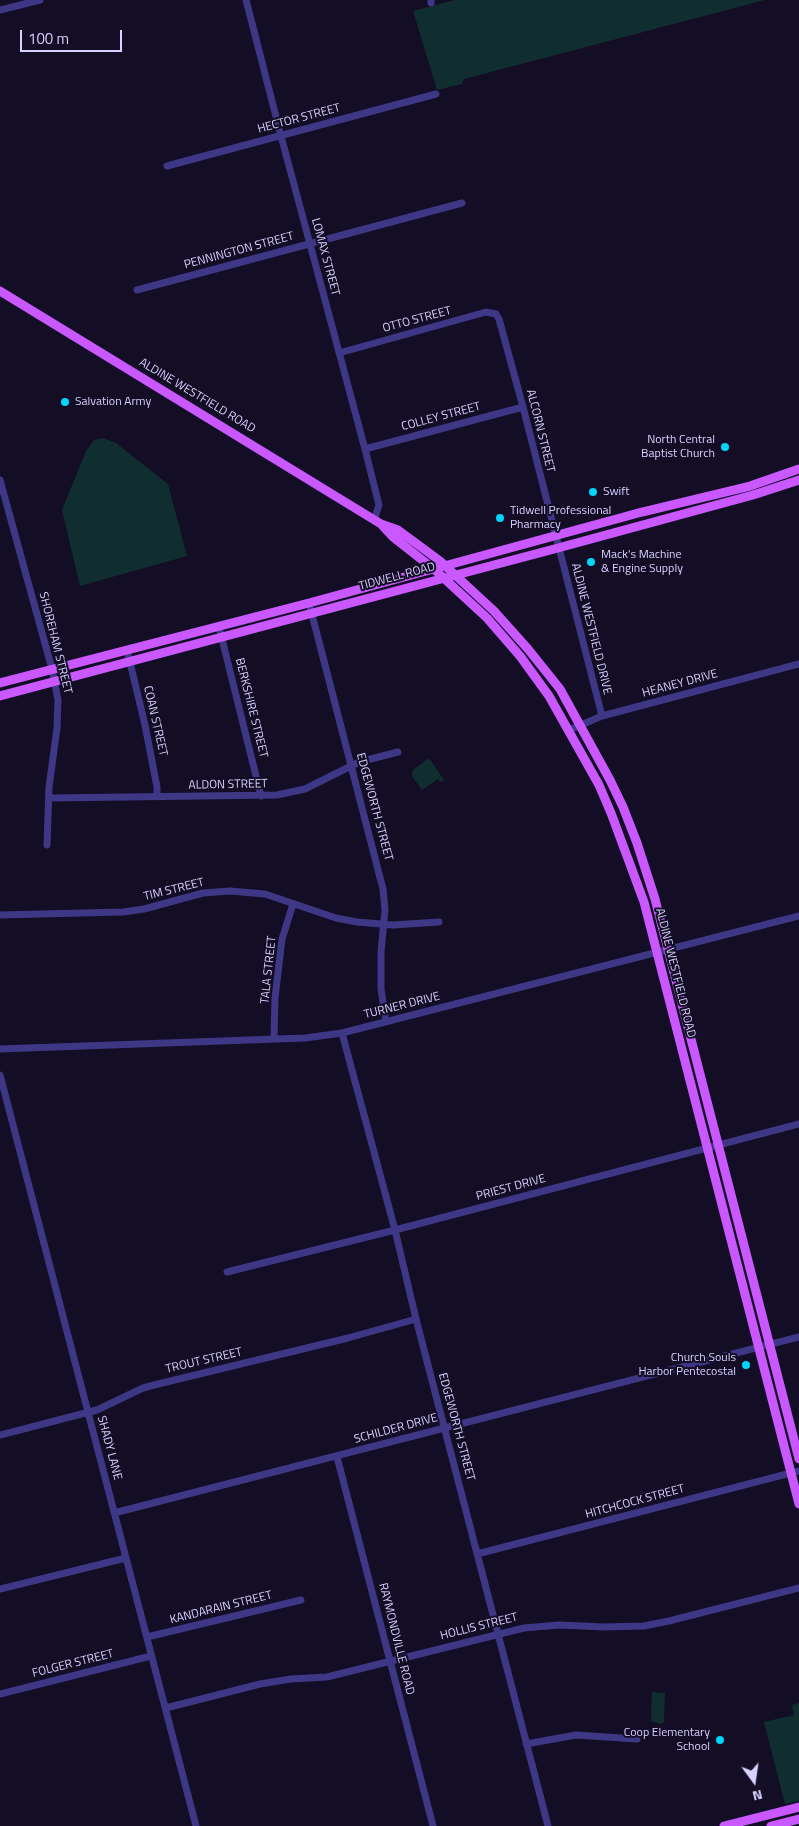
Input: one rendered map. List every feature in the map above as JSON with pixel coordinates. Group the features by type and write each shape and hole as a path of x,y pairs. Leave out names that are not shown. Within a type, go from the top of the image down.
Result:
{"main road":[{"name":"ALDINE WESTFIELD ROAD","path":"0,291 377,522 398,530 445,565 494,611 560,689 610,780 631,826 655,899 799,1458"},
{"name":"TIDWELL ROAD","path":"0,696 644,525 751,491 799,469"},
{"name":"TIDWELL ROAD","path":"0,683 219,627 642,512 799,480"},
{"path":"642,512 644,525"},
{"name":"ALDINE WESTFIELD ROAD","path":"377,522 392,538 433,568 487,618 520,656 549,696 599,785 612,813 644,902 759,1348 795,1472 799,1504"},
{"path":"520,656 528,649"},
{"path":"682,1053 693,1050"},
{"path":"733,1249 744,1246"},
{"path":"724,1826 799,1806"},
{"path":"771,1826 799,1819"}],"street":[{"path":"0,10 40,0"},
{"name":"LOMAX STREET","path":"246,0 365,449 379,505 377,522"},
{"name":"HECTOR STREET","path":"167,166 436,94"},
{"name":"PENNINGTON STREET","path":"137,290 462,203"},
{"name":"OTTO STREET","path":"340,353 486,312 496,314 499,319"},
{"name":"ALCORN STREET","path":"499,319 558,548"},
{"name":"COLLEY STREET","path":"365,449 522,407"},
{"name":"SHOREHAM STREET","path":"0,480 55,681 58,710 49,798 47,845"},
{"name":"ALDINE WESTFIELD DRIVE","path":"558,548 602,716"},
{"name":"EDGEWORTH STREET","path":"309,603 383,889 384,924 381,952 381,989 386,1022"},
{"name":"BERKSHIRE STREET","path":"219,627 261,796"},
{"name":"COAN STREET","path":"126,650 148,743 157,787 157,797"},
{"name":"HEANEY DRIVE","path":"568,730 602,716 799,664"},
{"name":"ALDON STREET","path":"49,798 261,796 292,793 305,789 351,765 398,752"},
{"name":"TIM STREET","path":"0,915 123,912 144,909 203,893 230,891 265,894 336,918 384,924 439,922"},
{"name":"TALA STREET","path":"274,1039 275,998 282,940 293,904"},
{"name":"TURNER DRIVE","path":"0,1049 305,1038 342,1033 799,916"},
{"name":"EDGEWORTH STREET","path":"342,1033 395,1230 416,1319 548,1826"},
{"name":"SHADY LANE","path":"0,1075 196,1826"},
{"name":"PRIEST DRIVE","path":"227,1272 799,1124"},
{"name":"TROUT STREET","path":"0,1435 104,1407 154,1384 348,1338 416,1319"},
{"name":"SCHILDER DRIVE","path":"114,1513 799,1337"},
{"name":"RAYMONDVILLE ROAD","path":"337,1456 433,1826"},
{"name":"HITCHCOCK STREET","path":"477,1554 795,1472"},
{"path":"0,1589 126,1558"},
{"name":"HOLLIS STREET","path":"166,1708 260,1684 291,1679 320,1678 524,1628 559,1624 604,1627 644,1626 669,1622 799,1588"},
{"name":"KANDARAIN STREET","path":"147,1637 301,1600"},
{"name":"FOLGER STREET","path":"0,1694 151,1656"},
{"path":"526,1744 576,1735 637,1739"}],"green space":[{"path":"455,0 765,0 464,79 462,84 437,90 413,11"},
{"path":"103,438 116,443 168,484 187,556 80,586 62,510 86,451 94,440"},
{"path":"429,758 444,780 440,782 438,779 422,790 412,776 413,770"},
{"path":"652,1692 665,1693 664,1722 661,1724 651,1721"},
{"path":"799,1703 799,1801 785,1804 764,1722 794,1715 792,1705"}],"place":[{"name":"Salvation Army","path":"65,402"},
{"name":"North Central Baptist Church","path":"725,447"},
{"name":"Swift","path":"593,492"},
{"name":"Tidwell Professional Pharmacy","path":"500,518"},
{"name":"Mack's Machine & Engine Supply","path":"591,562"},
{"name":"Church Souls Harbor Pentecostal","path":"746,1365"},
{"name":"Coop Elementary School","path":"720,1740"}]}
